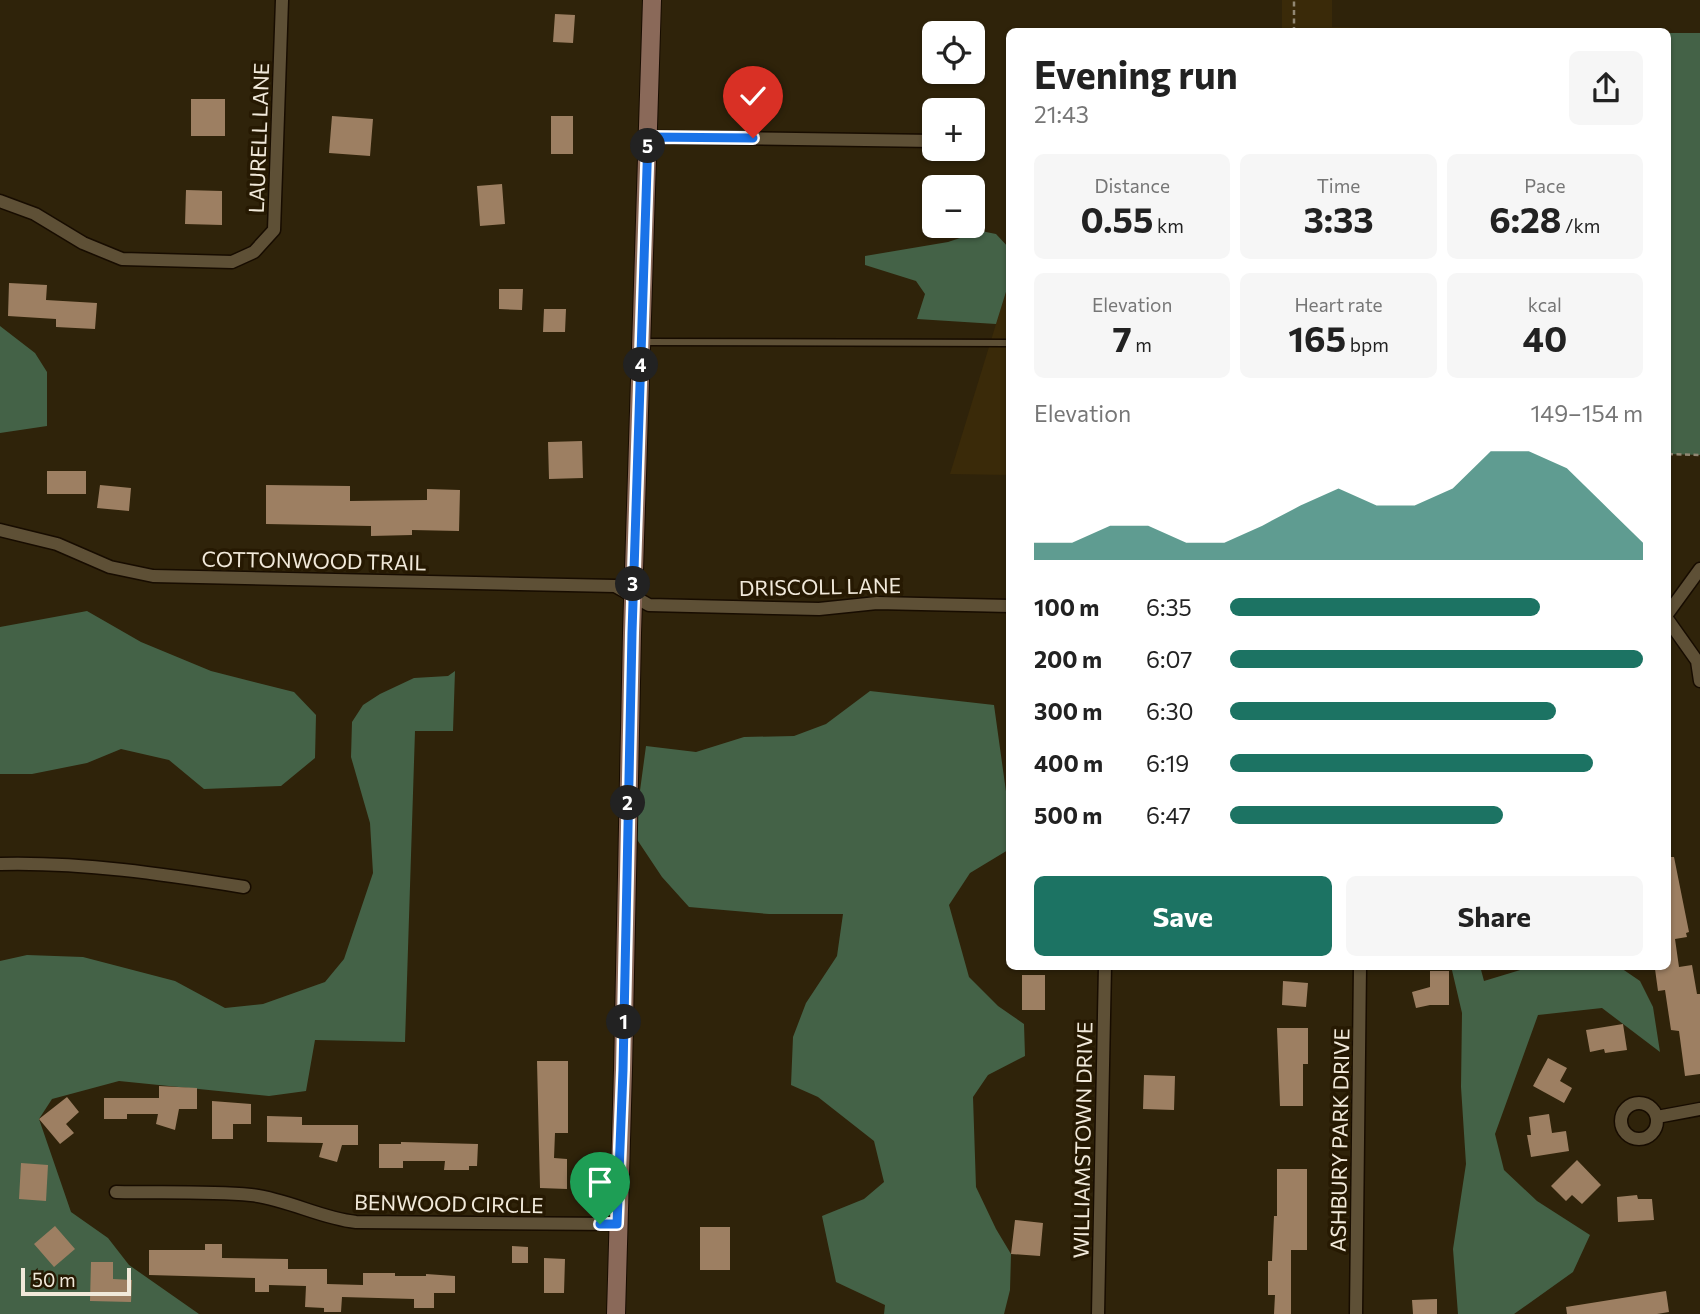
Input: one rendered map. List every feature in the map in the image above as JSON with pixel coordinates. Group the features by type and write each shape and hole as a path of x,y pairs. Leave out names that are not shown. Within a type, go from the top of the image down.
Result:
{"street":[{"name":"LAURELL LANE","path":"0,201 35,214 83,243 122,259 232,262 254,252 274,230 282,0"},
{"path":"616,1314 633,596 652,0"},
{"path":"648,137 922,141"},
{"name":"COTTONWOOD TRAIL","path":"0,530 57,544 110,567 153,576 614,586 633,596"},
{"path":"1671,609 1700,569"},
{"name":"DRISCOLL LANE","path":"633,596 649,605 699,607 819,609 877,603 1006,606"},
{"path":"1671,624 1697,661 1700,681"},
{"path":"0,864 38,863 138,870 244,887"},
{"name":"WILLIAMSTOWN DRIVE","path":"1098,1314 1105,970"},
{"name":"ASHBURY PARK DRIVE","path":"1356,1314 1360,970"},
{"path":"1657,1117 1700,1109"},
{"name":"BENWOOD CIRCLE","path":"116,1192 252,1195 277,1200 334,1220 356,1222 617,1224"}],"lane":[{"path":"642,342 1006,343"}],"path":[{"path":"1294,0 1294,28"},
{"path":"1671,454 1700,455"}],"shaded area":[{"path":"1282,0 1332,0 1332,27 1381,28 1282,28"},
{"path":"1006,292 1006,475 950,474"}],"green space":[{"path":"1671,33 1700,33 1700,455 1671,454"},
{"path":"985,232 996,234 1006,245 1006,292 996,324 917,319 925,294 916,281 865,265 865,256 960,238 985,238"},
{"path":"0,326 35,353 47,372 47,426 0,433"},
{"path":"87,611 141,642 211,671 294,692 316,715 315,758 281,786 204,789 169,760 121,749 87,763 32,774 0,774 0,627"},
{"path":"455,671 453,731 415,731 405,1042 315,1040 306,1091 269,1096 119,1081 52,1099 39,1119 71,1212 108,1238 129,1265 199,1314 0,1314 0,961 27,955 83,957 175,981 225,1008 263,1004 325,982 344,959 373,873 370,823 351,757 352,722 363,705 380,694 414,678 448,676"},
{"path":"870,691 994,705 1006,791 1006,851 970,873 949,905 969,977 998,1006 1024,1024 1025,1056 988,1075 973,1097 976,1187 1011,1254 1010,1290 1004,1314 884,1314 885,1305 836,1282 822,1216 864,1199 884,1182 874,1141 818,1097 791,1085 793,1037 806,1003 837,956 843,914 769,914 689,907 662,877 634,835 646,746 696,752 744,737 794,736 826,724"},
{"path":"1452,970 1481,970 1484,981 1520,970 1624,970 1640,981 1653,1007 1660,1052 1602,1008 1538,1015 1495,1134 1504,1170 1537,1201 1590,1235 1573,1272 1514,1314 1458,1314 1453,1249 1466,1164 1461,1087 1462,1013"}],"building":[{"path":"555,14 575,15 573,43 553,42"},
{"path":"191,99 225,99 225,136 191,136"},
{"path":"332,116 373,119 370,156 329,153"},
{"path":"551,116 573,116 573,154 551,154"},
{"path":"502,184 505,224 480,226 477,186"},
{"path":"186,190 222,191 222,225 185,224"},
{"path":"9,283 47,285 46,300 97,303 95,329 56,327 56,319 8,316"},
{"path":"499,289 523,289 522,310 499,309"},
{"path":"544,309 566,309 565,332 543,332"},
{"path":"582,441 583,478 549,479 548,442"},
{"path":"47,471 86,471 86,494 47,494"},
{"path":"100,485 131,488 129,511 97,508"},
{"path":"266,485 350,486 350,501 427,500 427,489 460,490 459,531 412,530 412,535 371,536 371,526 266,524"},
{"path":"1671,857 1674,857 1689,932 1686,933 1687,937 1675,939 1679,967 1692,965 1697,994 1700,994 1700,1074 1685,1076 1679,1031 1671,1030 1665,990 1658,991 1655,970 1671,970"},
{"path":"1430,971 1449,971 1449,1005 1416,1008 1412,992 1430,987"},
{"path":"1022,975 1045,975 1045,1010 1022,1010"},
{"path":"1283,981 1308,983 1306,1007 1282,1005"},
{"path":"1623,1024 1627,1050 1605,1053 1604,1049 1590,1052 1586,1030"},
{"path":"1277,1028 1308,1028 1308,1064 1303,1064 1303,1106 1280,1106"},
{"path":"1548,1058 1567,1068 1560,1081 1572,1088 1564,1103 1533,1086"},
{"path":"537,1061 568,1061 568,1133 555,1133 554,1158 567,1159 567,1189 540,1188"},
{"path":"1144,1075 1175,1076 1174,1110 1143,1109"},
{"path":"159,1086 197,1088 197,1109 179,1109 175,1130 156,1124 158,1114 127,1114 127,1119 104,1119 104,1098 159,1098"},
{"path":"67,1097 79,1112 66,1124 74,1133 60,1144 39,1119"},
{"path":"212,1101 251,1104 251,1124 233,1124 233,1139 212,1139"},
{"path":"1549,1114 1552,1133 1566,1131 1569,1151 1531,1157 1527,1135 1531,1135 1529,1117"},
{"path":"267,1116 302,1117 302,1125 358,1125 358,1145 342,1145 337,1162 319,1157 323,1143 267,1142"},
{"path":"379,1144 478,1144 477,1166 469,1166 469,1170 444,1170 445,1161 403,1161 403,1168 379,1168"},
{"path":"1577,1160 1601,1185 1582,1204 1572,1195 1566,1201 1551,1186"},
{"path":"21,1163 48,1165 46,1201 19,1199"},
{"path":"1277,1169 1307,1169 1307,1250 1291,1250 1291,1314 1274,1314 1275,1295 1268,1295 1268,1261 1272,1261 1274,1216 1277,1216"},
{"path":"1637,1195 1638,1199 1652,1199 1654,1220 1618,1222 1617,1197"},
{"path":"1015,1220 1043,1223 1040,1256 1011,1254"},
{"path":"55,1226 75,1249 54,1267 34,1244"},
{"path":"700,1227 730,1227 730,1270 700,1270"},
{"path":"205,1244 222,1244 222,1258 288,1259 288,1269 327,1269 327,1284 363,1285 363,1273 455,1276 455,1293 434,1293 434,1308 414,1308 414,1299 342,1297 341,1312 324,1312 324,1308 305,1307 306,1286 269,1285 269,1292 255,1292 255,1278 149,1275 149,1250 205,1250"},
{"path":"512,1246 528,1247 528,1263 512,1263"},
{"path":"544,1258 565,1259 564,1293 544,1293"},
{"path":"91,1262 113,1262 113,1279 132,1280 131,1302 90,1301"},
{"path":"1666,1291 1669,1312 1567,1314 1566,1307"},
{"path":"1437,1299 1437,1314 1413,1314 1412,1300"}],"route":[{"path":"600,1224 617,1224 648,137 753,138"}]}
